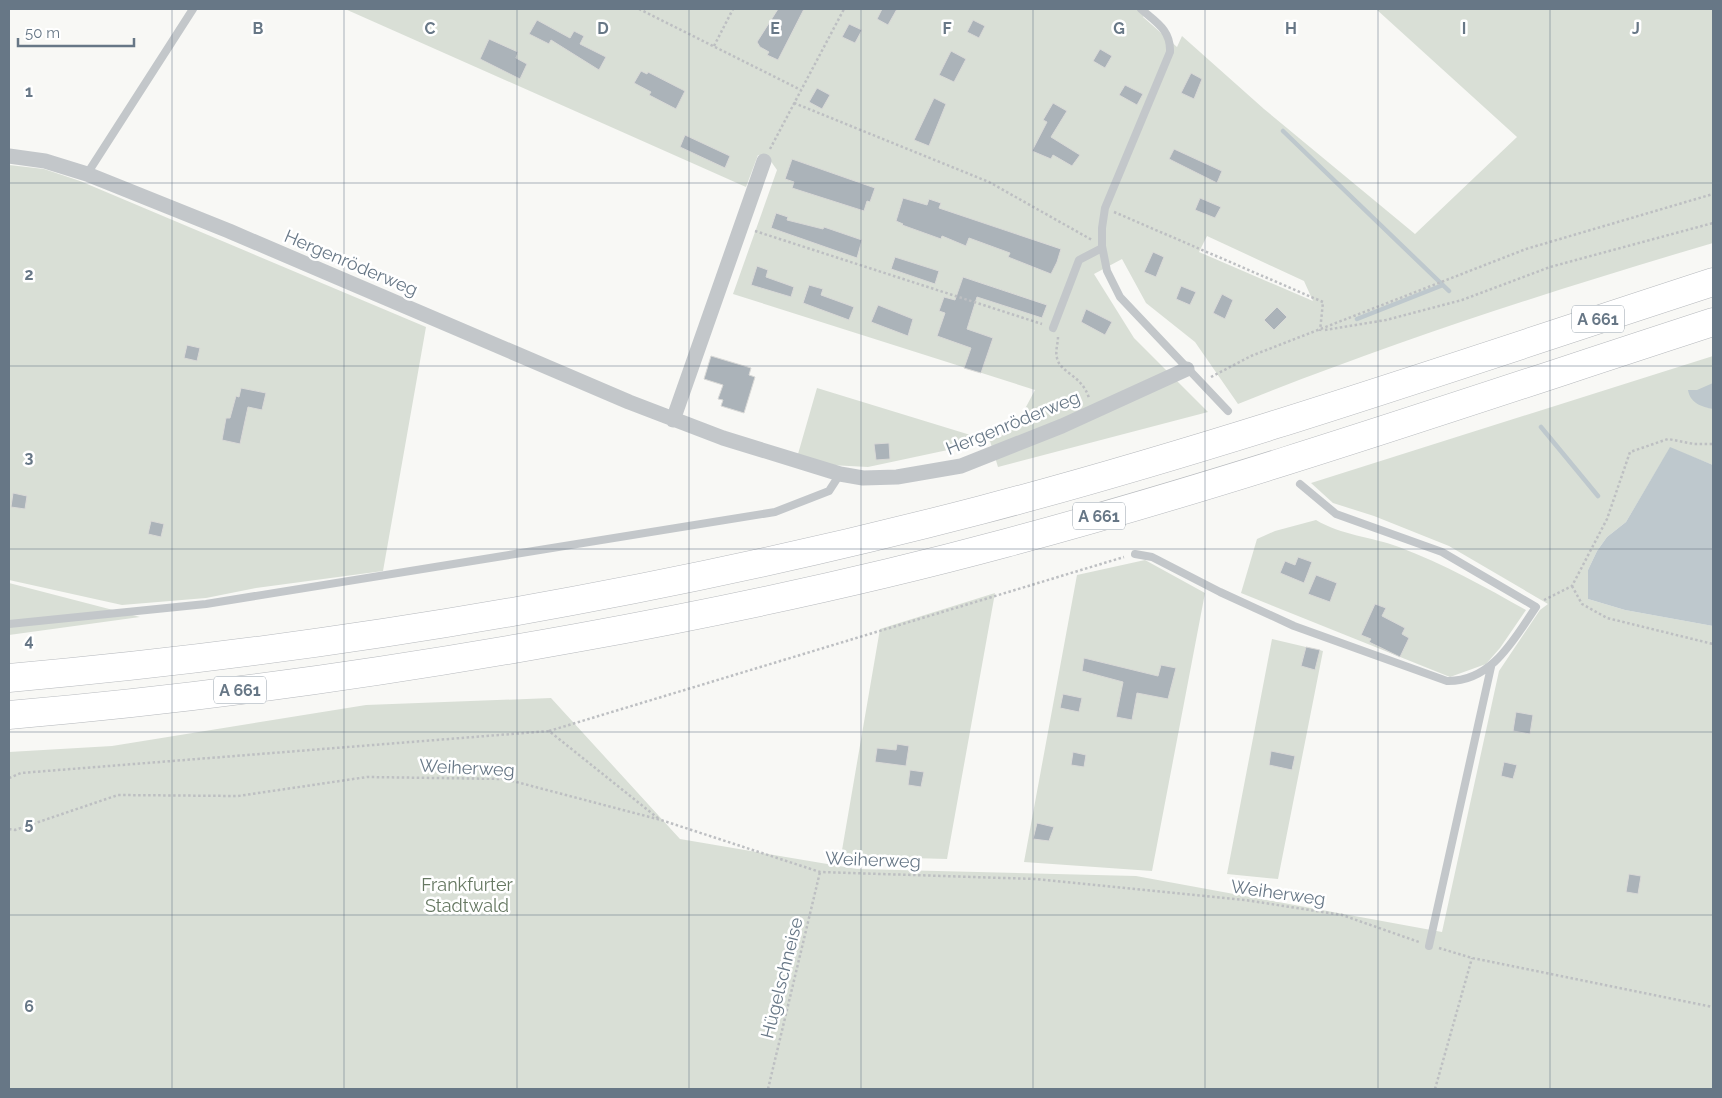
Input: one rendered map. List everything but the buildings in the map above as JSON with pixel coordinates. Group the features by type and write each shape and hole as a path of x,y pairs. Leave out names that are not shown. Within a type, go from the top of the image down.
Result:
{"highway":[{"name":"A 661","path":"9,678 246,653 466,620 670,582 820,550 986,508 1247,433 1713,282"},
{"name":"A 661","path":"9,715 272,687 461,659 675,620 827,586 1008,543 1255,470 1713,322"}],"street":[{"name":"Hergenröderweg","path":"9,156 45,161 87,174 229,231 673,420 840,474 863,478 897,477 961,466 1094,411 1187,369"},
{"path":"673,420 764,161"}],"lane":[{"path":"87,174 193,9"},
{"path":"1141,9 1165,30 1170,44 1170,52 1106,208 1102,228 1102,247 1107,271 1120,297 1228,411"},
{"path":"1053,328 1079,260 1102,247"},
{"path":"9,624 206,604 774,512 829,491 840,474"},
{"path":"1135,554 1152,557 1220,592 1294,626 1447,682 1462,680 1490,667 1506,650 1536,607 1442,552 1336,514 1300,484"},
{"path":"1429,946 1490,667"}],"path":[{"path":"639,9 801,90"},
{"path":"714,46 734,9"},
{"path":"764,161 844,9"},
{"path":"794,103 989,182 1102,247"},
{"path":"1200,382 1251,356 1320,331 1526,248 1713,194"},
{"path":"1106,208 1323,302 1320,331"},
{"path":"1320,331 1386,320 1462,300 1550,267 1713,223"},
{"path":"741,226 1053,328 1058,335 1056,351 1059,365 1081,382 1087,391 1094,411"},
{"path":"1536,607 1550,596 1572,586 1607,519 1630,452 1668,439 1694,444 1713,444"},
{"path":"9,778 21,773 549,731 1135,554"},
{"path":"1572,586 1582,604 1607,618 1713,644"},
{"path":"549,731 661,820"},
{"name":"Weiherweg","path":"9,829 24,827 118,795 238,796 366,778 505,779 661,820 820,872 1035,879 1245,900 1342,915 1429,946 1472,958 1713,1007"},
{"name":"Hügelschneise","path":"768,1089 820,872"},
{"path":"1435,1089 1472,958"}],"green space":[{"path":"345,9 1149,9 1143,17 1177,47 1182,36 1264,109 1415,234 1517,137 1376,9 1713,9 1713,243 1593,279 1414,338 1238,404 1195,342 1146,303 1122,259 1094,274 1134,338 1208,412 998,467 990,441 1019,420 1035,390 733,294 777,170 770,160 758,155 746,187","holes":["1207,236 1304,281 1313,301 1199,252"]},
{"path":"9,165 44,169 80,181 426,327 383,571 256,588 206,598 122,605 9,580"},
{"name":"Frankfurter Stadtwald","path":"1713,356 1713,465 1670,448 1626,522 1607,537 1597,551 1588,570 1588,599 1625,610 1713,626 1713,1089 9,1089 9,752 112,746 366,705 551,698 680,839 857,869 1136,876 1442,932 1499,671 1540,610 1548,604 1449,546 1374,516 1333,503 1311,483"},
{"path":"817,388 990,441 868,467 830,465 798,454"},
{"path":"1316,520 1336,529 1399,547 1416,554 1464,576 1526,610 1500,648 1486,664 1450,677 1241,593 1257,539 1275,531"},
{"path":"1145,560 1205,593 1152,871 1024,862 1077,575"},
{"path":"9,583 140,617 9,635"},
{"path":"995,593 947,859 841,856 880,629"},
{"path":"1272,639 1323,651 1278,879 1227,874"}],"shaded area":[{"path":"1713,383 1713,409 1701,406 1691,398 1688,390 1697,390"},
{"path":"1670,447 1713,465 1713,626 1625,610 1588,599 1588,570 1597,551 1607,537 1626,522"}],"waterway":[{"path":"1283,131 1449,291"},
{"path":"1357,319 1443,285"},
{"path":"1541,427 1598,496"}]}
